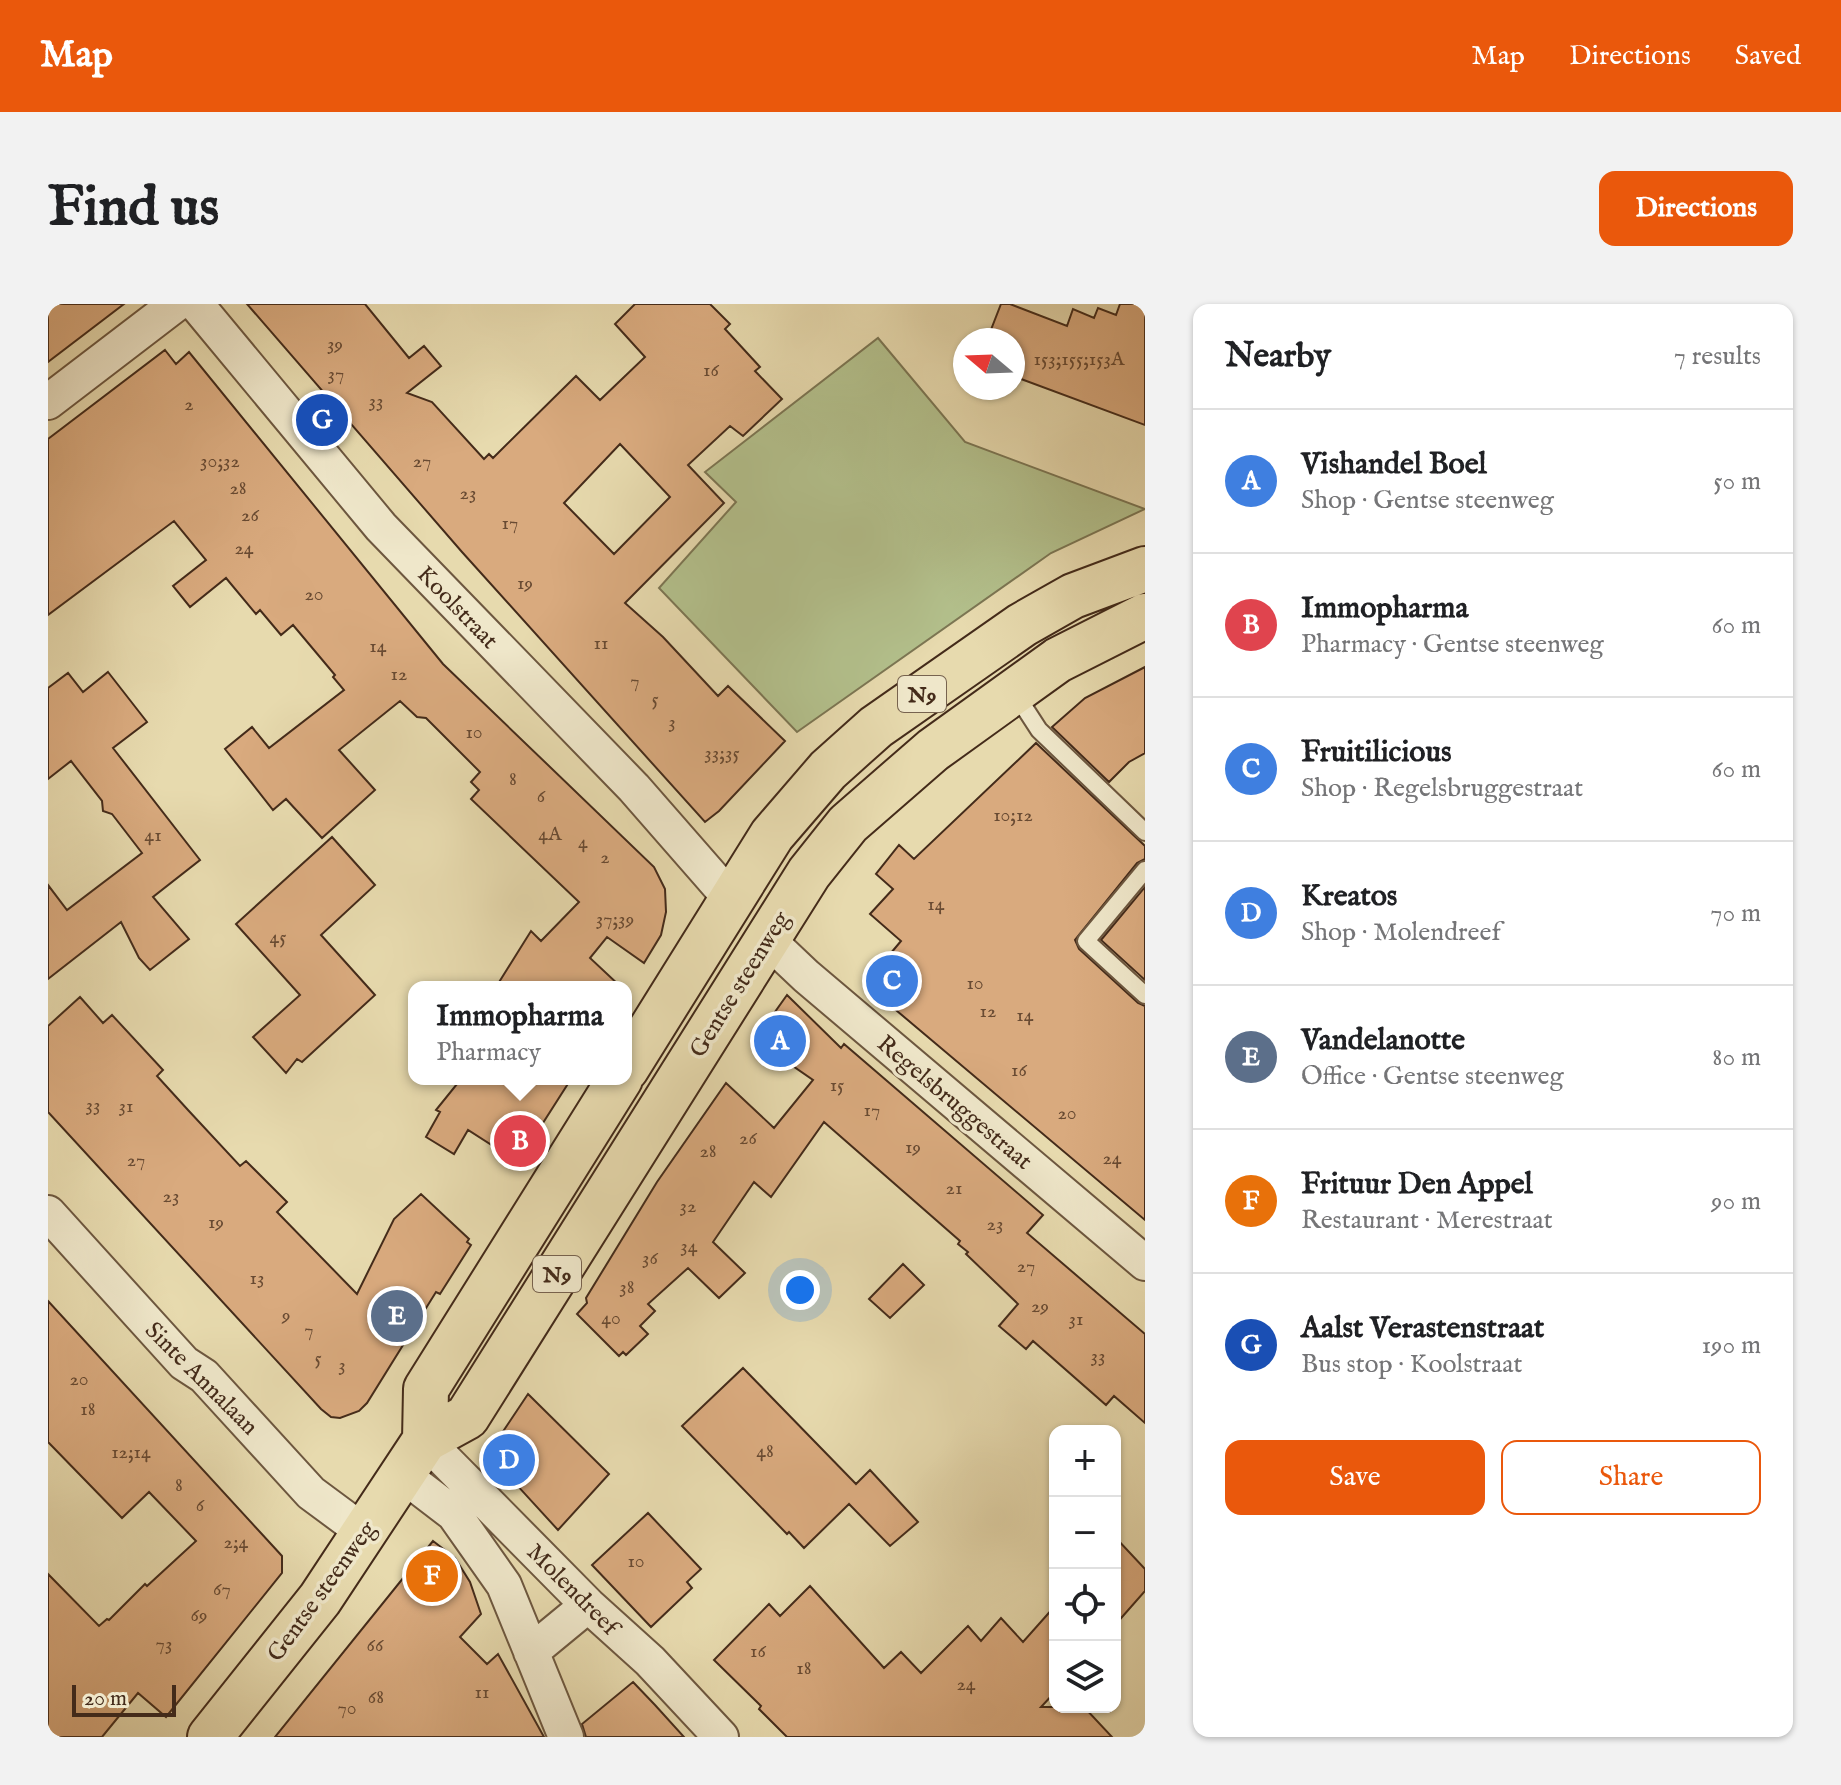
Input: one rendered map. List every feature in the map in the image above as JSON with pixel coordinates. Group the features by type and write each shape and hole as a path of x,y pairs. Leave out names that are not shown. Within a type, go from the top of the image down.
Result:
{"main road":[{"name":"N9","path":"632,1059 772,835 828,770 876,727 1022,625 1073,596 1145,569"},
{"name":"Gentse steenweg","path":"210,1737 320,1599 414,1458 467,1417 809,873 848,824 933,750 1058,660 1145,616"},
{"path":"731,899 767,939"},
{"name":"N9","path":"414,1458 426,1389 616,1085"}],"street":[{"path":"48,402 176,304"},
{"name":"Koolstraat","path":"196,304 381,527 634,788 731,899"},
{"name":"Regelsbruggestraat","path":"767,939 806,976 1145,1263"},
{"name":"Sinte Annalaan","path":"48,1213 184,1363 204,1376 311,1493 365,1533"},
{"path":"414,1458 504,1585 566,1737"},
{"name":"Molendreef","path":"414,1458 650,1661 721,1737"},
{"path":"531,1652 588,1605"}],"lane":[{"path":"1015,691 1039,730 1145,832"},
{"path":"1145,870 1086,941 1145,995"}],"green space":[{"path":"878,338 965,442 1145,509 1051,553 797,732 659,588 736,502 705,472"}],"building":[{"path":"48,304 124,304 48,362"},
{"path":"247,304 365,304 409,358 424,346 441,366 407,393 432,402 484,459 489,454 493,458 576,376 600,400 645,357 615,324 635,304 710,304 730,324 725,329 760,367 755,371 782,399 743,436 730,426 688,465 724,503 625,603 663,637 718,696 728,686 785,741 705,822 462,552","holes":["620,444 670,497 614,554 564,503"]},
{"path":"1001,304 1010,304 1067,326 1073,309 1094,318 1098,308 1116,315 1120,304 1145,304 1145,425 1025,380 1025,328 992,328"},
{"path":"165,350 176,364 189,352 443,664 654,867 665,889 666,912 661,935 644,963 607,937 590,958 615,981 500,981 531,931 541,941 579,902 471,799 479,790 471,782 480,772 426,718 417,717 400,701 339,750 375,790 322,838 286,799 273,810 225,749 252,727 269,748 344,690 293,625 281,635 260,610 256,614 226,578 190,607 173,586 206,560 174,521 48,615 48,439"},
{"path":"1145,667 1145,753 1129,762 1109,782 1052,727 1085,698"},
{"path":"108,672 147,722 113,748 200,860 153,897 189,939 150,970 139,958 121,922 48,979 48,885 67,910 142,853 112,814 103,811 102,801 71,761 48,779 48,688 68,673 83,692"},
{"path":"1036,743 1145,846 1145,859 1137,863 1075,940 1079,949 1145,1006 1145,1220 865,984 901,941 870,914 893,889 876,874 899,845 914,859"},
{"path":"332,837 375,885 321,935 375,995 302,1062 297,1059 286,1073 253,1037 300,995 236,924"},
{"path":"1145,887 1145,980 1101,940"},
{"path":"787,995 841,1048 844,1044 1043,1215 1027,1233 1145,1334 1145,1423 1114,1396 1106,1405 1033,1341 1026,1349 999,1326 1018,1304 966,1254 968,1252 958,1244 960,1241 824,1122 771,1197 754,1182 713,1242 745,1273 719,1298 688,1268 648,1304 655,1311 640,1326 648,1334 626,1355 623,1352 619,1356 577,1314 587,1303 586,1298 657,1182 726,1083 774,1128 813,1080 755,1040"},
{"path":"80,997 103,1023 112,1015 163,1070 157,1076 240,1166 246,1161 287,1202 277,1212 357,1294 394,1219 421,1194 469,1239 467,1242 471,1245 440,1294 436,1292 359,1411 340,1418 331,1417 321,1409 48,1112 48,1026"},
{"path":"456,1085 567,1085 518,1162 468,1130 454,1154 426,1137 440,1112 436,1110"},
{"path":"903,1264 924,1285 890,1318 869,1299"},
{"path":"48,1301 282,1556 282,1573 166,1717 138,1693 102,1737 48,1737 48,1574 99,1626 196,1541 149,1492 122,1518 48,1442"},
{"path":"743,1368 856,1484 870,1470 918,1522 890,1546 849,1504 804,1548 789,1532 787,1534 682,1426"},
{"path":"528,1394 609,1474 558,1530 493,1459 492,1448"},
{"path":"648,1513 701,1569 687,1582 692,1588 651,1627 592,1565"},
{"path":"433,1541 455,1558 470,1582 481,1614 460,1637 487,1664 498,1654 544,1737 275,1737"},
{"path":"1121,1543 1145,1569 1145,1591 1121,1618"},
{"path":"810,1586 884,1668 901,1652 921,1673 968,1626 981,1641 1001,1618 1023,1642 1049,1613 1049,1698 1041,1707 1049,1707 1049,1713 1090,1713 1112,1737 787,1737 759,1709 761,1706 714,1660 769,1604 780,1616"},
{"path":"633,1682 684,1737 586,1737 582,1724"}],"place":[{"name":"Aalst Verastenstraat","path":"322,420"},
{"name":"Fruitilicious","path":"892,981"},
{"name":"Vishandel Boel","path":"780,1041"},
{"name":"Immopharma","path":"520,1141"},
{"name":"Vandelanotte","path":"397,1316"},
{"name":"Kreatos","path":"509,1460"},
{"name":"Frituur Den Appel","path":"432,1576"}]}
